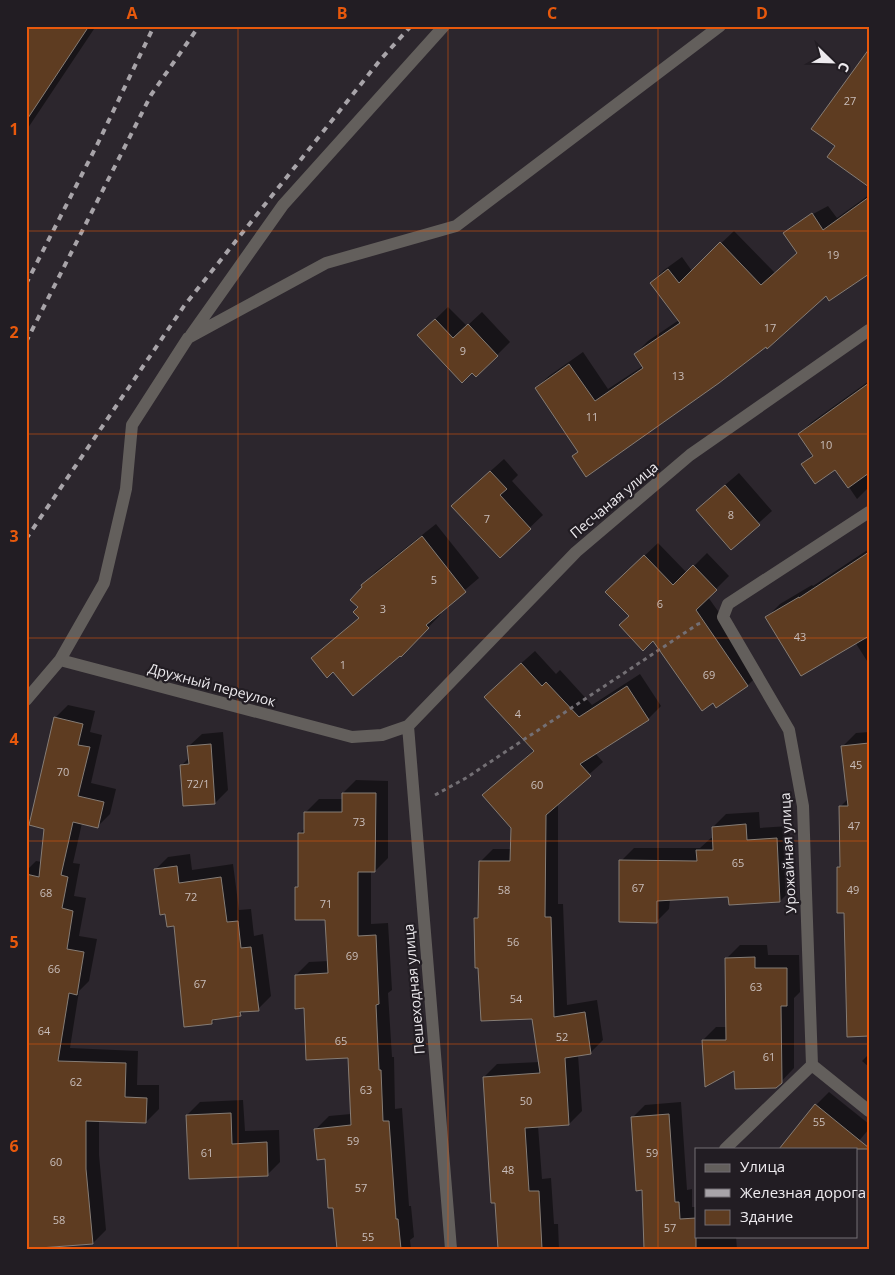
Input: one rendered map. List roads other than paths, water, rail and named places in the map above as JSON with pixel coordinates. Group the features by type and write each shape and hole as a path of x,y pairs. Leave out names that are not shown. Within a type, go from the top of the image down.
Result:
{"street":[{"path":"26,700 60,660 104,583 126,490 132,425 188,338 283,205 444,26"},
{"path":"188,338 326,263 456,226 720,26"},
{"name":"Песчаная улица","path":"408,726 576,552 690,455 869,330"},
{"name":"Урожайная улица","path":"812,1065 803,806 789,730 723,617 728,604 869,512"},
{"name":"Дружный переулок","path":"60,660 352,736 382,735 408,726"},
{"name":"Пешеходная улица","path":"408,726 451,1249"},
{"path":"726,1148 812,1065 869,1111"}],"railway":[{"path":"26,284 98,143 154,26"},
{"path":"26,342 151,95 199,26"},
{"path":"26,539 184,306 381,59 411,26"}]}
